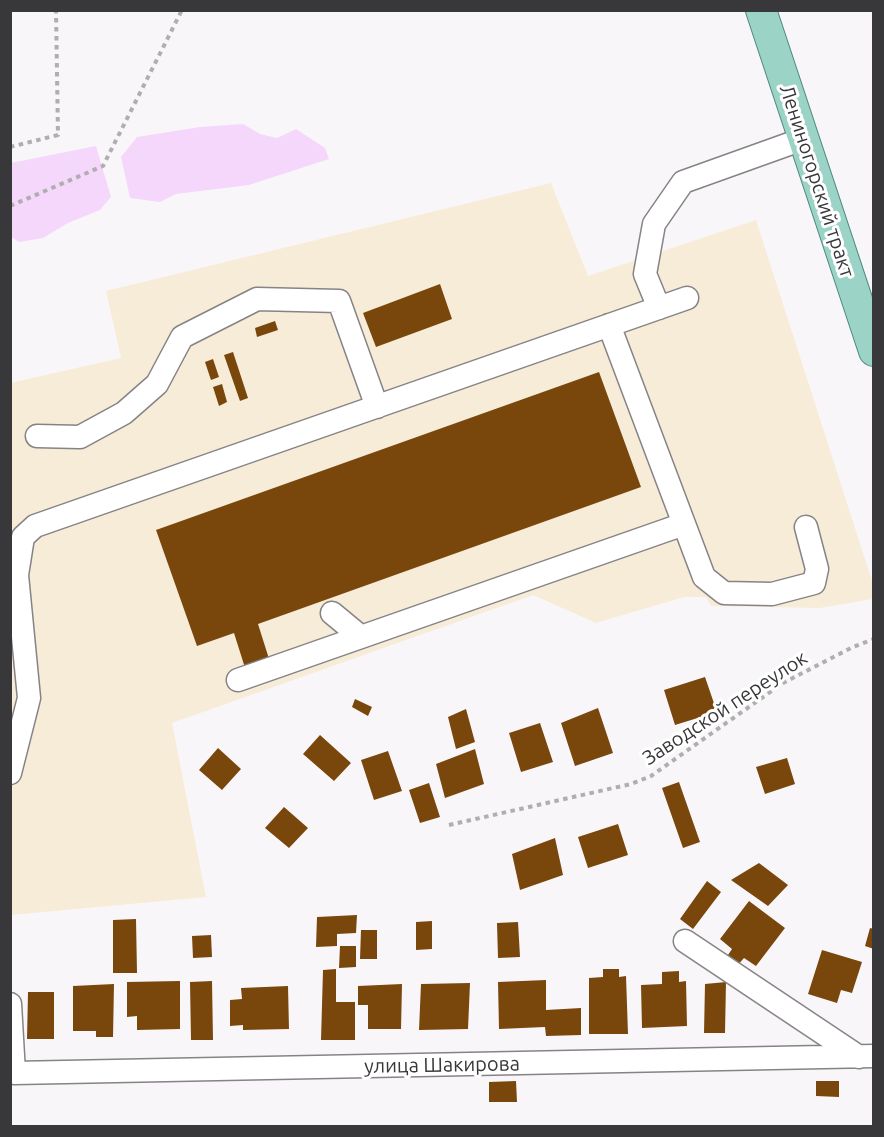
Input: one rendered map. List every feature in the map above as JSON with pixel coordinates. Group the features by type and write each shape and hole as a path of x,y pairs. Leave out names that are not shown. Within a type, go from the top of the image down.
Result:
{"main road":[{"name":"Лениногорский тракт","path":"761,10 873,351"}],"street":[{"path":"658,308 645,274 654,224 683,182 803,139"},
{"path":"10,773 29,698 17,575 23,537 35,526 687,298"},
{"path":"37,436 80,436 124,413 158,384 182,337 257,299 339,301 376,407"},
{"path":"609,325 704,577 724,593 772,594 814,583 817,569 806,527"},
{"path":"238,680 684,524"},
{"path":"332,613 361,637"},
{"path":"685,941 866,1057"},
{"path":"10,1004 12,1072"},
{"name":"улица Шакирова","path":"12,1072 866,1057"}],"path":[{"path":"10,147 57,135 56,10"},
{"path":"10,206 103,166 182,10"},
{"name":"Заводской переулок","path":"449,825 631,784 651,776 783,683 873,639"}],"shaded area":[{"path":"243,124 260,134 277,138 296,129 325,148 329,159 249,185 176,194 160,202 130,198 121,157 137,137 200,127"},
{"path":"96,146 111,197 100,210 68,223 43,238 19,242 11,237 11,163"},
{"path":"551,183 588,276 756,220 873,584 873,599 820,608 711,606 706,597 684,597 596,623 533,595 172,723 206,897 11,915 10,383 121,358 106,291"}],"building":[{"path":"440,284 452,319 376,347 363,313"},
{"path":"275,321 278,330 257,337 255,328"},
{"path":"233,352 248,398 240,401 224,355"},
{"path":"213,359 219,377 211,380 205,362"},
{"path":"599,372 641,487 258,624 270,662 246,671 234,633 197,646 156,530"},
{"path":"222,384 227,402 219,406 213,387"},
{"path":"705,677 717,712 675,725 664,690"},
{"path":"355,699 372,707 368,716 352,707"},
{"path":"598,708 613,753 575,766 561,723"},
{"path":"466,709 475,742 456,749 448,717"},
{"path":"540,723 553,762 521,772 509,733"},
{"path":"320,735 351,763 334,781 303,754"},
{"path":"218,748 241,769 222,790 199,770"},
{"path":"475,749 484,784 445,798 436,764"},
{"path":"388,751 402,791 374,800 361,760"},
{"path":"787,758 795,784 765,794 756,767"},
{"path":"679,782 700,842 683,848 662,788"},
{"path":"429,783 440,817 420,823 409,790"},
{"path":"284,807 308,828 289,848 265,828"},
{"path":"618,824 628,855 588,868 578,837"},
{"path":"555,838 563,875 520,890 512,854"},
{"path":"759,863 788,885 768,906 731,880"},
{"path":"707,881 721,892 693,929 680,919"},
{"path":"749,901 785,928 756,966 744,958 737,966 726,958 732,949 720,939"},
{"path":"357,915 356,933 337,934 337,946 316,947 317,917"},
{"path":"136,919 137,973 113,973 113,920"},
{"path":"432,921 432,949 416,950 416,922"},
{"path":"518,922 520,957 498,958 497,923"},
{"path":"870,928 874,929 874,949 865,946"},
{"path":"361,930 377,930 377,959 360,959"},
{"path":"211,935 212,957 193,958 192,936"},
{"path":"340,946 356,946 356,967 339,968"},
{"path":"822,950 862,962 852,993 841,990 837,1003 808,994"},
{"path":"336,969 336,1002 355,1002 355,1040 321,1040 323,970"},
{"path":"603,969 619,969 619,977 626,976 628,1034 589,1034 589,978 603,977"},
{"path":"679,971 679,982 686,981 687,1026 642,1028 641,985 662,984 662,972"},
{"path":"546,980 546,1010 581,1008 581,1035 546,1036 545,1027 499,1029 498,982"},
{"path":"180,981 180,1029 137,1030 137,1016 127,1017 127,982"},
{"path":"212,981 213,1040 191,1040 190,982"},
{"path":"726,982 725,1033 704,1033 705,984"},
{"path":"470,983 468,1029 419,1030 421,984"},
{"path":"114,984 113,1037 96,1037 96,1031 73,1031 73,986"},
{"path":"402,984 401,1029 368,1029 368,1005 358,1005 358,986"},
{"path":"288,986 289,1029 243,1030 243,1025 230,1026 230,1000 242,999 241,988"},
{"path":"28,992 54,992 54,1039 27,1039"},
{"path":"516,1081 517,1102 489,1102 489,1082"},
{"path":"816,1081 839,1081 839,1097 816,1096"}]}
